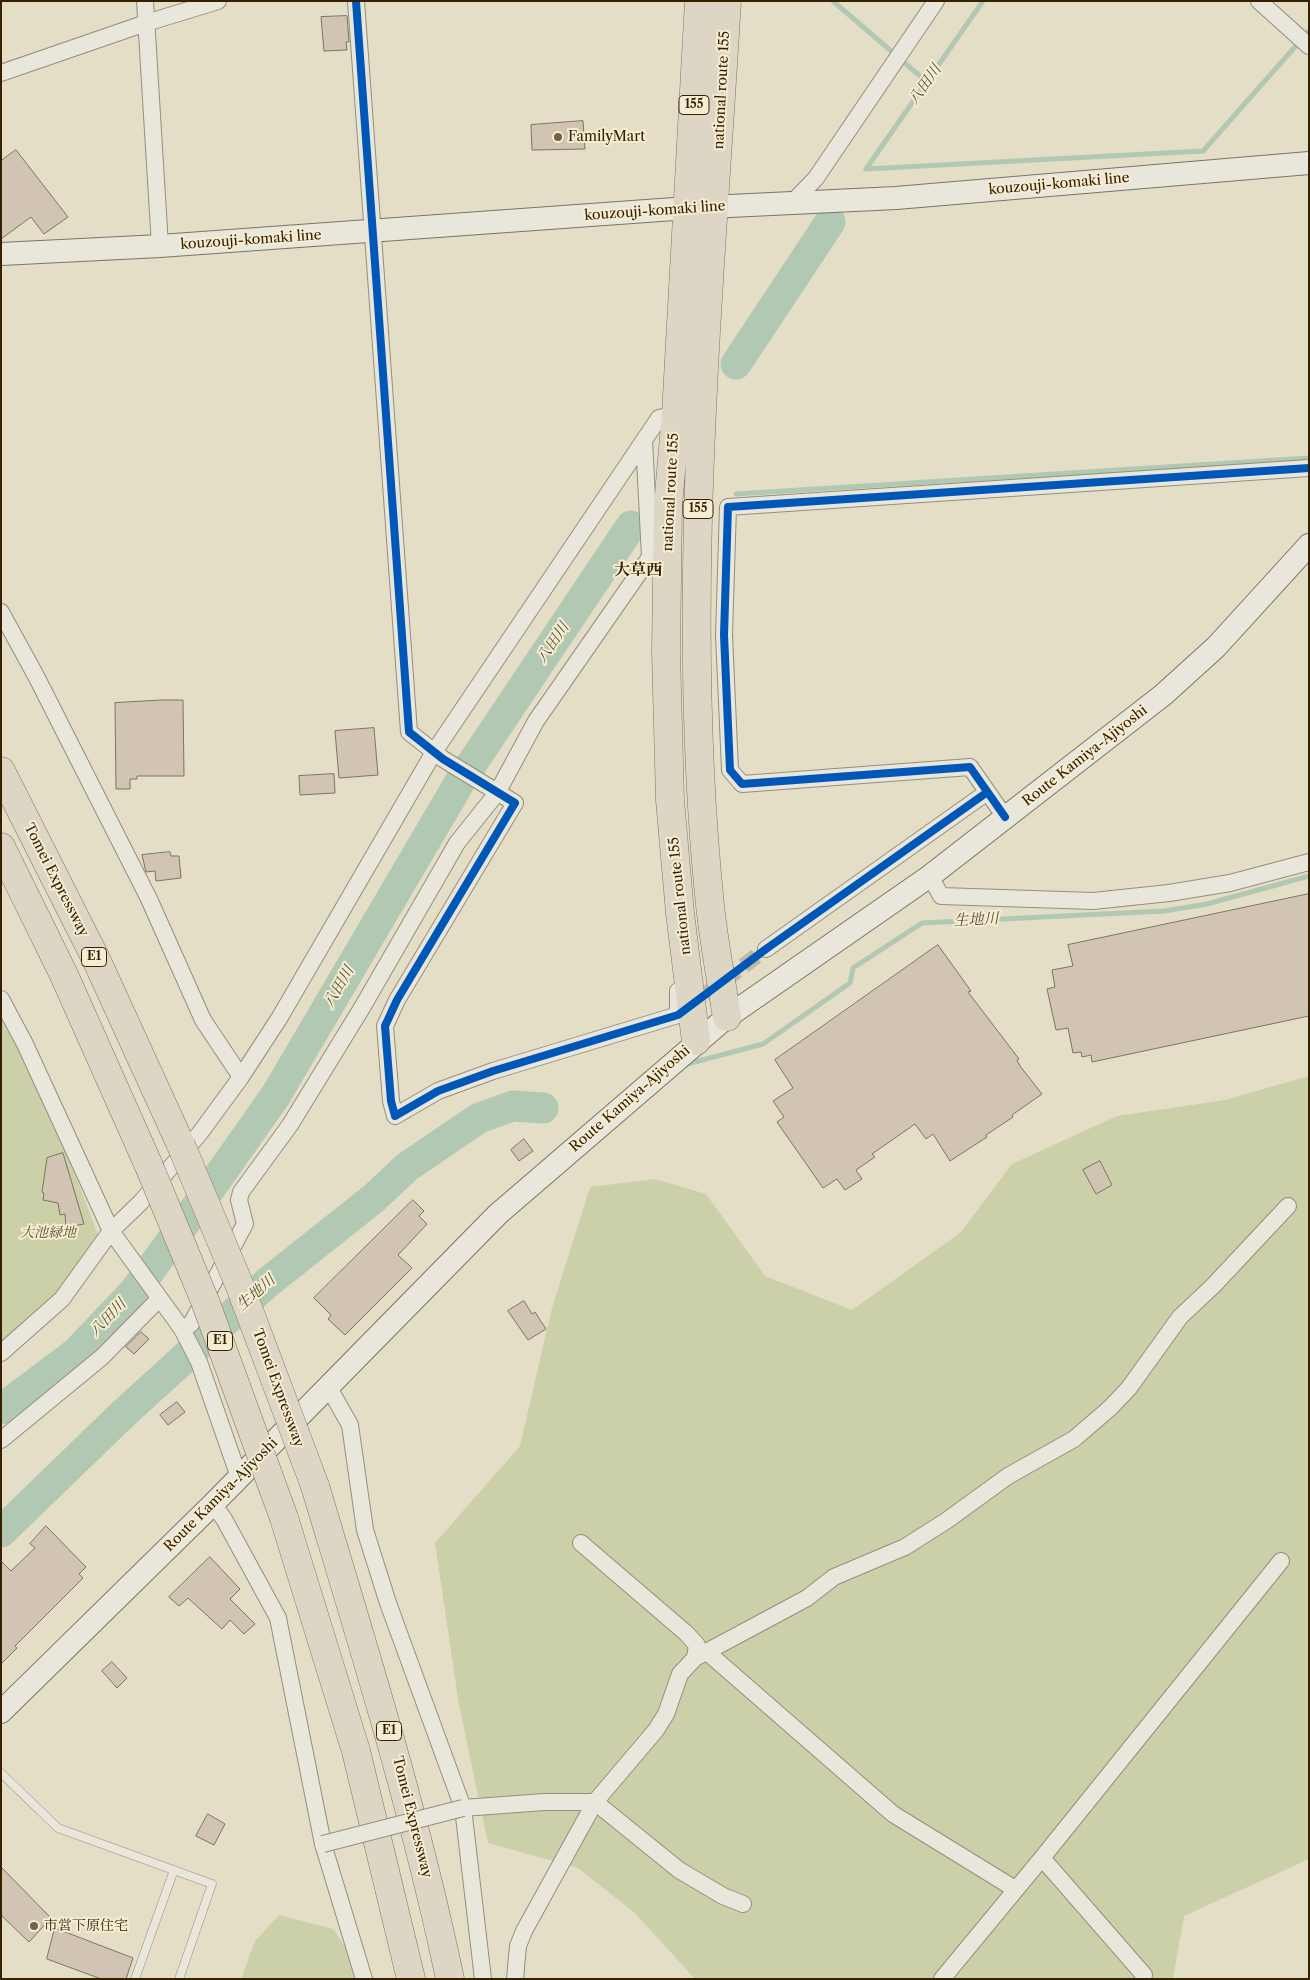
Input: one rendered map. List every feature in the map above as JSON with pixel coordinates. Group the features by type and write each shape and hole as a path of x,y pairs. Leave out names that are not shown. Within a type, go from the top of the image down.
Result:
{"highway":[{"name":"national route 155","path":"696,1041 680,913 670,800 666,653 658,548 676,414 699,1"},
{"name":"national route 155","path":"727,1 698,507 697,654 702,801 710,907 727,1017"},
{"name":"Tomei Expressway","path":"1,772 96,959 180,1145 239,1284 315,1486 392,1740 436,1912 450,1979"},
{"name":"E1","path":"1,847 64,975 149,1166 205,1301 284,1518 356,1751 411,1979"}],"main road":[{"name":"kouzouji-komaki line","path":"1,254 372,232 688,208 896,198 1309,163"},
{"name":"Route Kamiya-Ajiyoshi","path":"1,1712 213,1504 498,1214 696,1041 727,1017 930,876 1163,695 1216,647 1309,546"}],"street":[{"path":"145,1 160,246"},
{"path":"1,73 146,23 218,1"},
{"path":"356,1 409,732 438,755 515,803 397,1000 385,1026 391,1101 395,1116 438,1091 474,1078 678,1015 679,999 663,858 654,667 658,548 644,440"},
{"path":"792,203 816,178 936,1"},
{"path":"1259,1 1309,46"},
{"path":"1,1353 62,1298 111,1231 141,1202 200,1133 241,1077 280,1017 438,755 644,440 659,418 676,414"},
{"path":"1005,817 986,793 970,767 742,784 730,770 724,635 728,507 1309,468"},
{"path":"182,1329 191,1324 245,1224 239,1200 241,1192 290,1125 457,843 494,791 536,722 658,548"},
{"path":"1,612 36,676 149,899 203,1020 241,1077"},
{"path":"766,950 986,793"},
{"path":"930,876 941,896 1092,902 1169,893 1230,883 1309,862"},
{"path":"1,999 25,1044 111,1231 182,1329 199,1362 239,1477"},
{"path":"515,1979 518,1946 524,1931 595,1802 656,1730 666,1714 680,1674 701,1655 807,1598 834,1577 904,1547 946,1521 1008,1476 1074,1439 1110,1408 1129,1388 1180,1317 1214,1286 1288,1206"},
{"path":"1,1440 102,1358 159,1299"},
{"path":"328,1386 350,1425 368,1539 388,1603 463,1808 482,1979"},
{"path":"213,1504 224,1519 278,1618 323,1844 364,1979"},
{"path":"581,1544 686,1633 697,1645 701,1655 893,1814 1015,1889"},
{"path":"942,1979 1281,1561"},
{"path":"323,1844 463,1808 544,1802 595,1802 679,1870 723,1896 743,1904"},
{"path":"1042,1858 1144,1975"}],"lane":[{"path":"1,1773 58,1828 212,1884 179,1979"},
{"path":"135,1979 174,1870"}],"green space":[{"name":"大池緑地","path":"1,1014 55,1126 101,1243 58,1295 1,1347"},
{"path":"1309,1076 1309,1859 1184,1916 1173,1979 695,1979 635,1913 578,1868 488,1843 459,1705 435,1543 520,1446 552,1308 590,1187 655,1179 706,1194 765,1276 852,1310 961,1232 1012,1164 1117,1116 1225,1100"},
{"path":"279,1915 333,1929 352,1957 356,1979 241,1979 255,1941"}],"building":[{"path":"347,16 349,42 346,42 347,50 324,51 321,17"},
{"name":"FamilyMart","path":"583,121 585,149 532,150 531,125"},
{"path":"16,150 68,217 44,234 31,217 1,239 1,161"},
{"path":"183,700 184,776 137,776 137,779 130,779 130,789 116,789 115,703"},
{"path":"374,728 378,775 339,778 335,731"},
{"path":"334,774 335,793 300,795 299,776"},
{"path":"170,852 171,856 179,856 181,878 156,881 155,871 146,872 142,855"},
{"path":"1309,894 1309,1016 1092,1062 1091,1055 1082,1057 1081,1052 1073,1053 1068,1028 1056,1030 1047,989 1055,987 1052,970 1073,966 1068,945"},
{"path":"938,945 971,991 968,992 1019,1059 1017,1060 1020,1066 1042,1094 986,1135 987,1137 950,1161 933,1134 926,1139 915,1124 872,1154 875,1157 856,1170 862,1179 845,1190 837,1179 823,1188 777,1122 784,1117 773,1101 793,1088 775,1060"},
{"path":"524,1139 533,1151 519,1161 511,1150"},
{"path":"63,1153 84,1224 66,1227 65,1214 60,1215 58,1203 43,1200 44,1193 42,1192 47,1158"},
{"path":"1100,1161 1112,1185 1096,1194 1083,1170"},
{"path":"413,1200 424,1211 419,1216 427,1224 398,1255 412,1268 345,1335 328,1319 331,1315 314,1298"},
{"path":"524,1301 532,1314 535,1312 546,1329 528,1340 508,1311"},
{"path":"141,1332 149,1339 134,1354 126,1347"},
{"path":"177,1402 185,1412 168,1425 160,1415"},
{"path":"46,1526 86,1567 79,1574 83,1578 15,1646 17,1648 1,1664 1,1561 11,1571 35,1548 30,1544"},
{"path":"210,1557 240,1589 230,1599 255,1624 244,1634 230,1620 222,1629 188,1598 179,1606 169,1597"},
{"path":"112,1662 127,1678 117,1688 102,1671"},
{"path":"208,1814 225,1824 214,1845 196,1836"},
{"path":"1,1867 51,1918 29,1942 1,1915"},
{"path":"55,1928 133,1958 126,1979 101,1979 47,1959"}],"waterway":[{"path":"833,1 927,82"},
{"name":"八田川","path":"866,169 983,1"},
{"path":"866,169 1203,151 1309,31"},
{"name":"八田川","path":"736,364 830,222"},
{"path":"736,494 1309,458"},
{"name":"八田川","path":"1,1409 76,1353 134,1292 214,1183 276,1095 461,780 631,526"},
{"name":"生地川","path":"687,1064 763,1044 850,983 853,968 922,923 1164,911 1207,904 1309,876"},
{"name":"生地川","path":"1,1532 123,1414 267,1283 374,1198 407,1167 479,1118 513,1106 543,1108"}],"tunnel":[{"path":"686,1009 766,949"}],"cycle path":[{"path":"356,1 409,732 443,759 515,803 397,1000 385,1026 391,1101 395,1116 438,1091 493,1071 678,1015 766,949 986,793"},
{"path":"1005,817 970,767 742,784 730,770 724,635 728,507 1309,468"}],"place":[{"name":"FamilyMart","path":"558,137"},
{"name":"市営下原住宅","path":"34,1926"}],"district":[{"name":"大草西","path":"638,570"}]}
